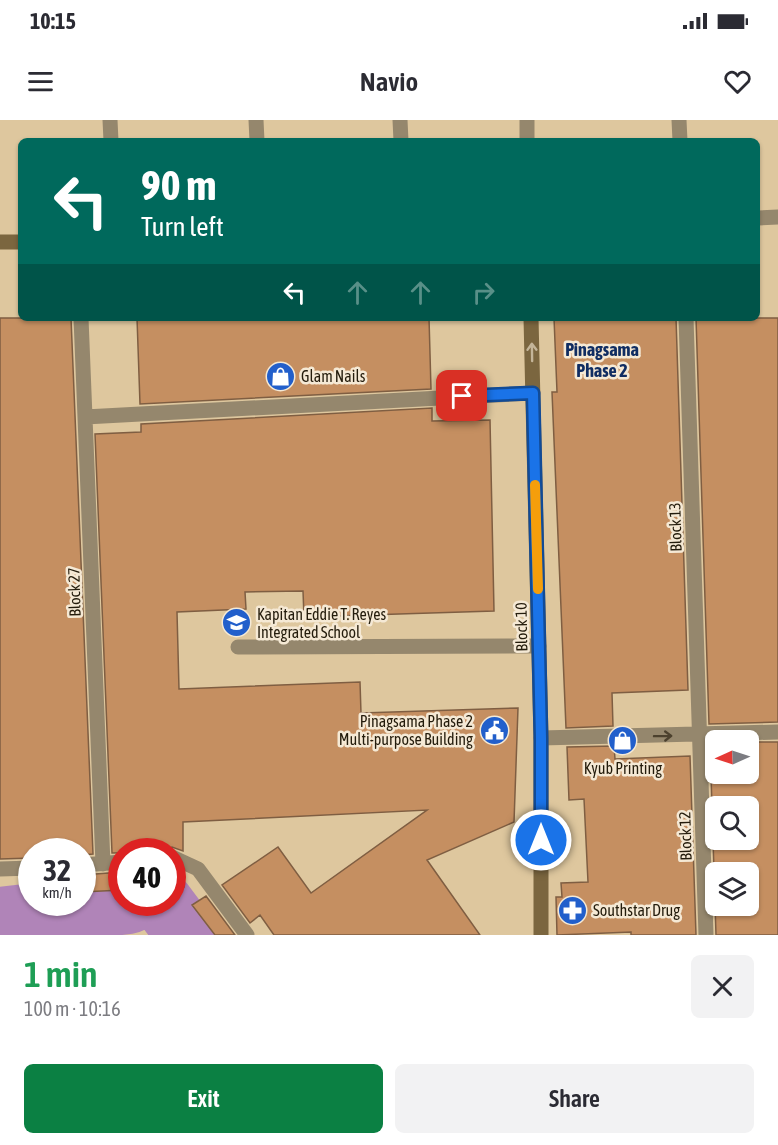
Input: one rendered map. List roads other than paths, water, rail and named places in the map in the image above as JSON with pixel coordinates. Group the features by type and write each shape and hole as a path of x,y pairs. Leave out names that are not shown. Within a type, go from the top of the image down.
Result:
{"street":[{"path":"110,120 111,138"},
{"path":"256,120 256,138"},
{"path":"400,120 401,138"},
{"path":"526,120 527,138"},
{"path":"679,120 680,138"},
{"path":"760,218 778,218"},
{"path":"0,242 18,242"},
{"name":"Block 27","path":"81,321 103,864"},
{"name":"Block 10","path":"531,321 541,738 541,935"},
{"name":"Block 13","path":"686,321 699,736"},
{"path":"85,417 533,393"},
{"path":"238,647 539,646"},
{"path":"541,738 699,736 778,732"},
{"name":"Block 12","path":"699,736 706,935"},
{"path":"96,864 108,863"},
{"path":"186,863 198,869 247,935"},
{"path":"0,869 18,868"}],"waterway":[{"path":"0,918 108,905"},
{"path":"173,916 187,935"}],"place":[{"name":"Glam Nails","path":"280,376"},
{"name":"Kapitan Eddie T. Reyes Integrated School","path":"236,623"},
{"name":"Pinagsama Phase 2 Multi-purpose Building","path":"494,730"},
{"name":"Kyub Printing","path":"623,740"},
{"name":"Southstar Drug","path":"572,910"}],"district":[{"name":"Pinagsama Phase 2","path":"602,360"}]}
